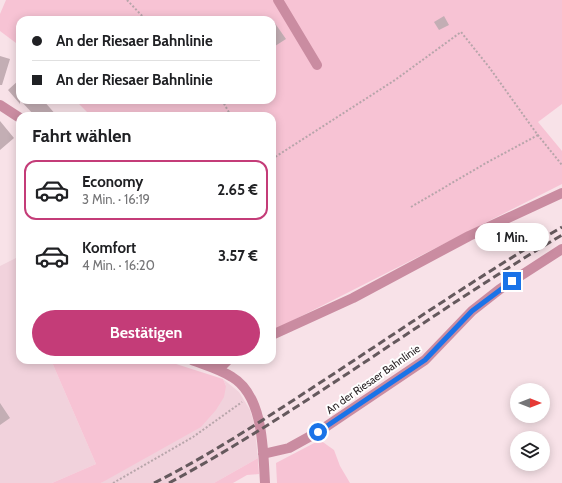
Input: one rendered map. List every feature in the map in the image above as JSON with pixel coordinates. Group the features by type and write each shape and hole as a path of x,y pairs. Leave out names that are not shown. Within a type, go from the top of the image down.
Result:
{"street":[{"path":"278,0 318,65"},
{"path":"0,105 16,115"},
{"path":"276,333 353,298 469,236 562,193"},
{"name":"An der Riesaer Bahnlinie","path":"263,454 289,448 318,432 425,360 472,311 500,289 562,249"},
{"path":"202,364 233,377 243,386 250,397 256,410 259,422 265,483"},
{"path":"218,370 224,364"}],"path":[{"path":"128,0 142,16"},
{"path":"276,156 394,80 461,32 562,165"},
{"path":"411,207 486,163 538,135"},
{"path":"113,483 193,437 250,397"}],"shaded area":[{"path":"6,0 562,0 562,104 538,122 562,151 562,184 276,329 276,112 87,112 79,104 276,104 276,16 16,16 16,43 0,31 0,14"},
{"path":"16,258 16,364 53,364 96,464 52,483 0,483 0,266"},
{"path":"53,364 176,364 223,379 226,386 224,397 216,410 201,427 101,483 52,483 96,464"},
{"path":"223,379 239,392 250,410 254,423 258,458 214,483 101,483 226,386"},
{"path":"320,440 334,450 340,466 350,483 277,483 276,463"},
{"path":"258,458 259,474 247,475 233,483 214,483"}],"building":[{"path":"444,16 449,25 439,30 434,22"},
{"path":"276,25 286,39 276,45"},
{"path":"0,56 10,59 2,85 0,85"},
{"path":"16,83 16,99 8,90"},
{"path":"24,104 46,104 54,112 31,112"},
{"path":"0,121 14,138 0,150"},
{"path":"0,403 10,418 0,425"}],"railway":[{"path":"154,483 178,471 248,430 477,279 562,227"},
{"path":"169,483 269,424 513,265 562,235"}],"route":[{"path":"318,432 425,360 472,311 512,281"}]}
